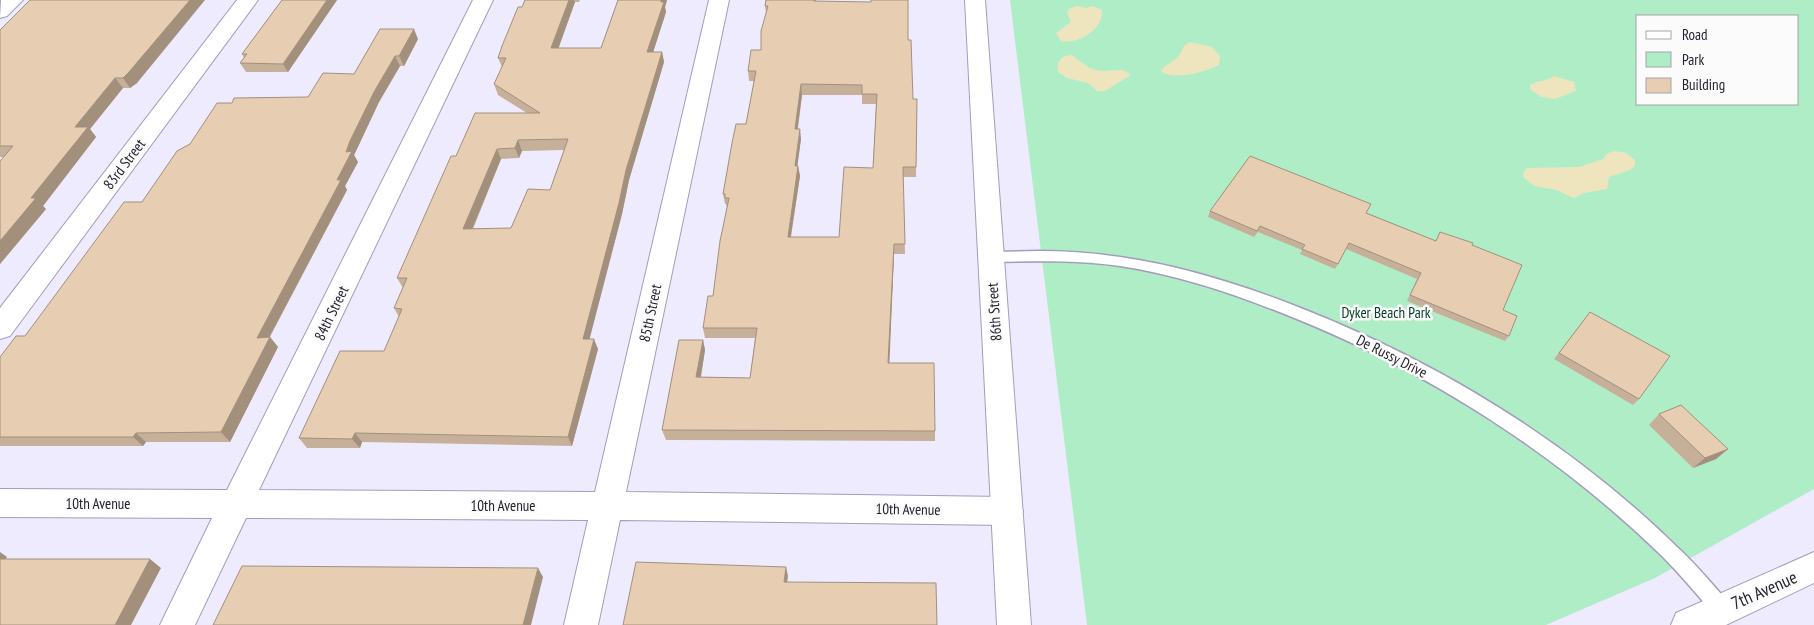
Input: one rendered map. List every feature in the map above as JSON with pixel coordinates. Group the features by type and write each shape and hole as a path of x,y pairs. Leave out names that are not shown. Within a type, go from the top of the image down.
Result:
{"street":[{"path":"0,12 13,0"},
{"name":"83rd Street","path":"0,328 248,0"},
{"name":"84th Street","path":"177,625 483,0"},
{"name":"85th Street","path":"581,625 719,0"},
{"name":"86th Street","path":"975,0 1014,625"},
{"name":"10th Avenue","path":"0,503 608,506 1006,511"},
{"name":"7th Avenue","path":"1688,625 1814,568"}],"lane":[{"name":"De Russy Drive","path":"991,257 1059,256 1120,261 1178,272 1238,290 1321,321 1380,349 1458,390 1533,439 1600,490 1662,544 1722,609"}],"green space":[{"name":"Dyker Beach Park","path":"1010,0 1814,0 1814,489 1655,578 1546,625 1087,625"}],"sand":[{"path":"1077,6 1086,8 1092,6 1102,10 1102,17 1089,34 1075,41 1061,41 1056,33 1071,22 1067,13 1069,9"},
{"path":"1190,42 1212,47 1220,56 1219,65 1198,73 1181,75 1166,74 1161,71 1177,58 1184,47"},
{"path":"1072,55 1092,69 1100,71 1120,70 1131,75 1105,91 1097,91 1088,83 1067,78 1058,72 1060,60 1065,56"},
{"path":"1554,76 1574,82 1576,91 1555,99 1541,97 1530,89 1530,85"},
{"path":"1615,151 1626,153 1635,160 1635,166 1630,170 1609,177 1607,189 1584,193 1574,198 1556,190 1535,186 1524,178 1523,173 1527,168 1579,167 1603,159 1608,153"}],"building":[{"path":"30,0 190,0 129,72 123,78 115,78 75,127 88,127 31,198 36,198 0,241 0,161 13,146 0,146 0,30"},
{"path":"282,0 327,0 283,64 240,63 247,54 242,54"},
{"path":"525,0 569,0 551,48 601,48 618,0 661,0 661,2 664,2 647,52 662,52 626,170 583,339 594,339 568,437 355,433 352,439 299,438 340,351 384,351 402,309 394,308 407,278 397,278 451,156 456,156 475,113 540,113 494,84 506,58 498,58 502,46 518,7 522,7","holes":["568,139 550,190 528,189 511,228 463,229 497,149 515,148 518,140"]},
{"path":"766,0 871,2 871,0 908,0 908,40 911,40 913,99 917,99 916,167 903,167 905,244 894,244 888,363 934,363 935,431 662,430 679,340 703,340 696,377 750,378 757,328 703,328 708,296 713,296 720,241 729,198 725,198 725,194 723,194 732,143 736,124 746,124 756,71 748,71 751,50 761,50 761,31 768,6 765,6","holes":["801,84 862,85 862,94 877,94 873,168 844,167 839,237 788,237 798,166 795,166 800,129 795,129"]},
{"path":"380,29 414,29 399,56 395,56 374,92 350,141 346,152 352,151 337,180 341,180 257,338 270,337 221,432 136,433 133,437 0,437 0,357 16,336 25,336 124,202 142,202 177,151 190,144 217,103 232,103 234,98 308,97 323,73 354,74"},
{"path":"1250,156 1371,204 1366,213 1436,241 1440,232 1473,243 1472,245 1522,265 1503,310 1517,316 1509,336 1410,295 1421,273 1349,243 1338,264 1302,249 1305,245 1260,226 1257,231 1210,211"},
{"path":"1590,312 1670,356 1639,399 1559,353"},
{"path":"1681,405 1728,449 1705,458 1659,414"},
{"path":"0,559 150,559 115,625 0,625"},
{"path":"636,562 786,567 784,582 936,583 937,625 623,625"},
{"path":"242,566 538,568 523,625 213,625"}]}
